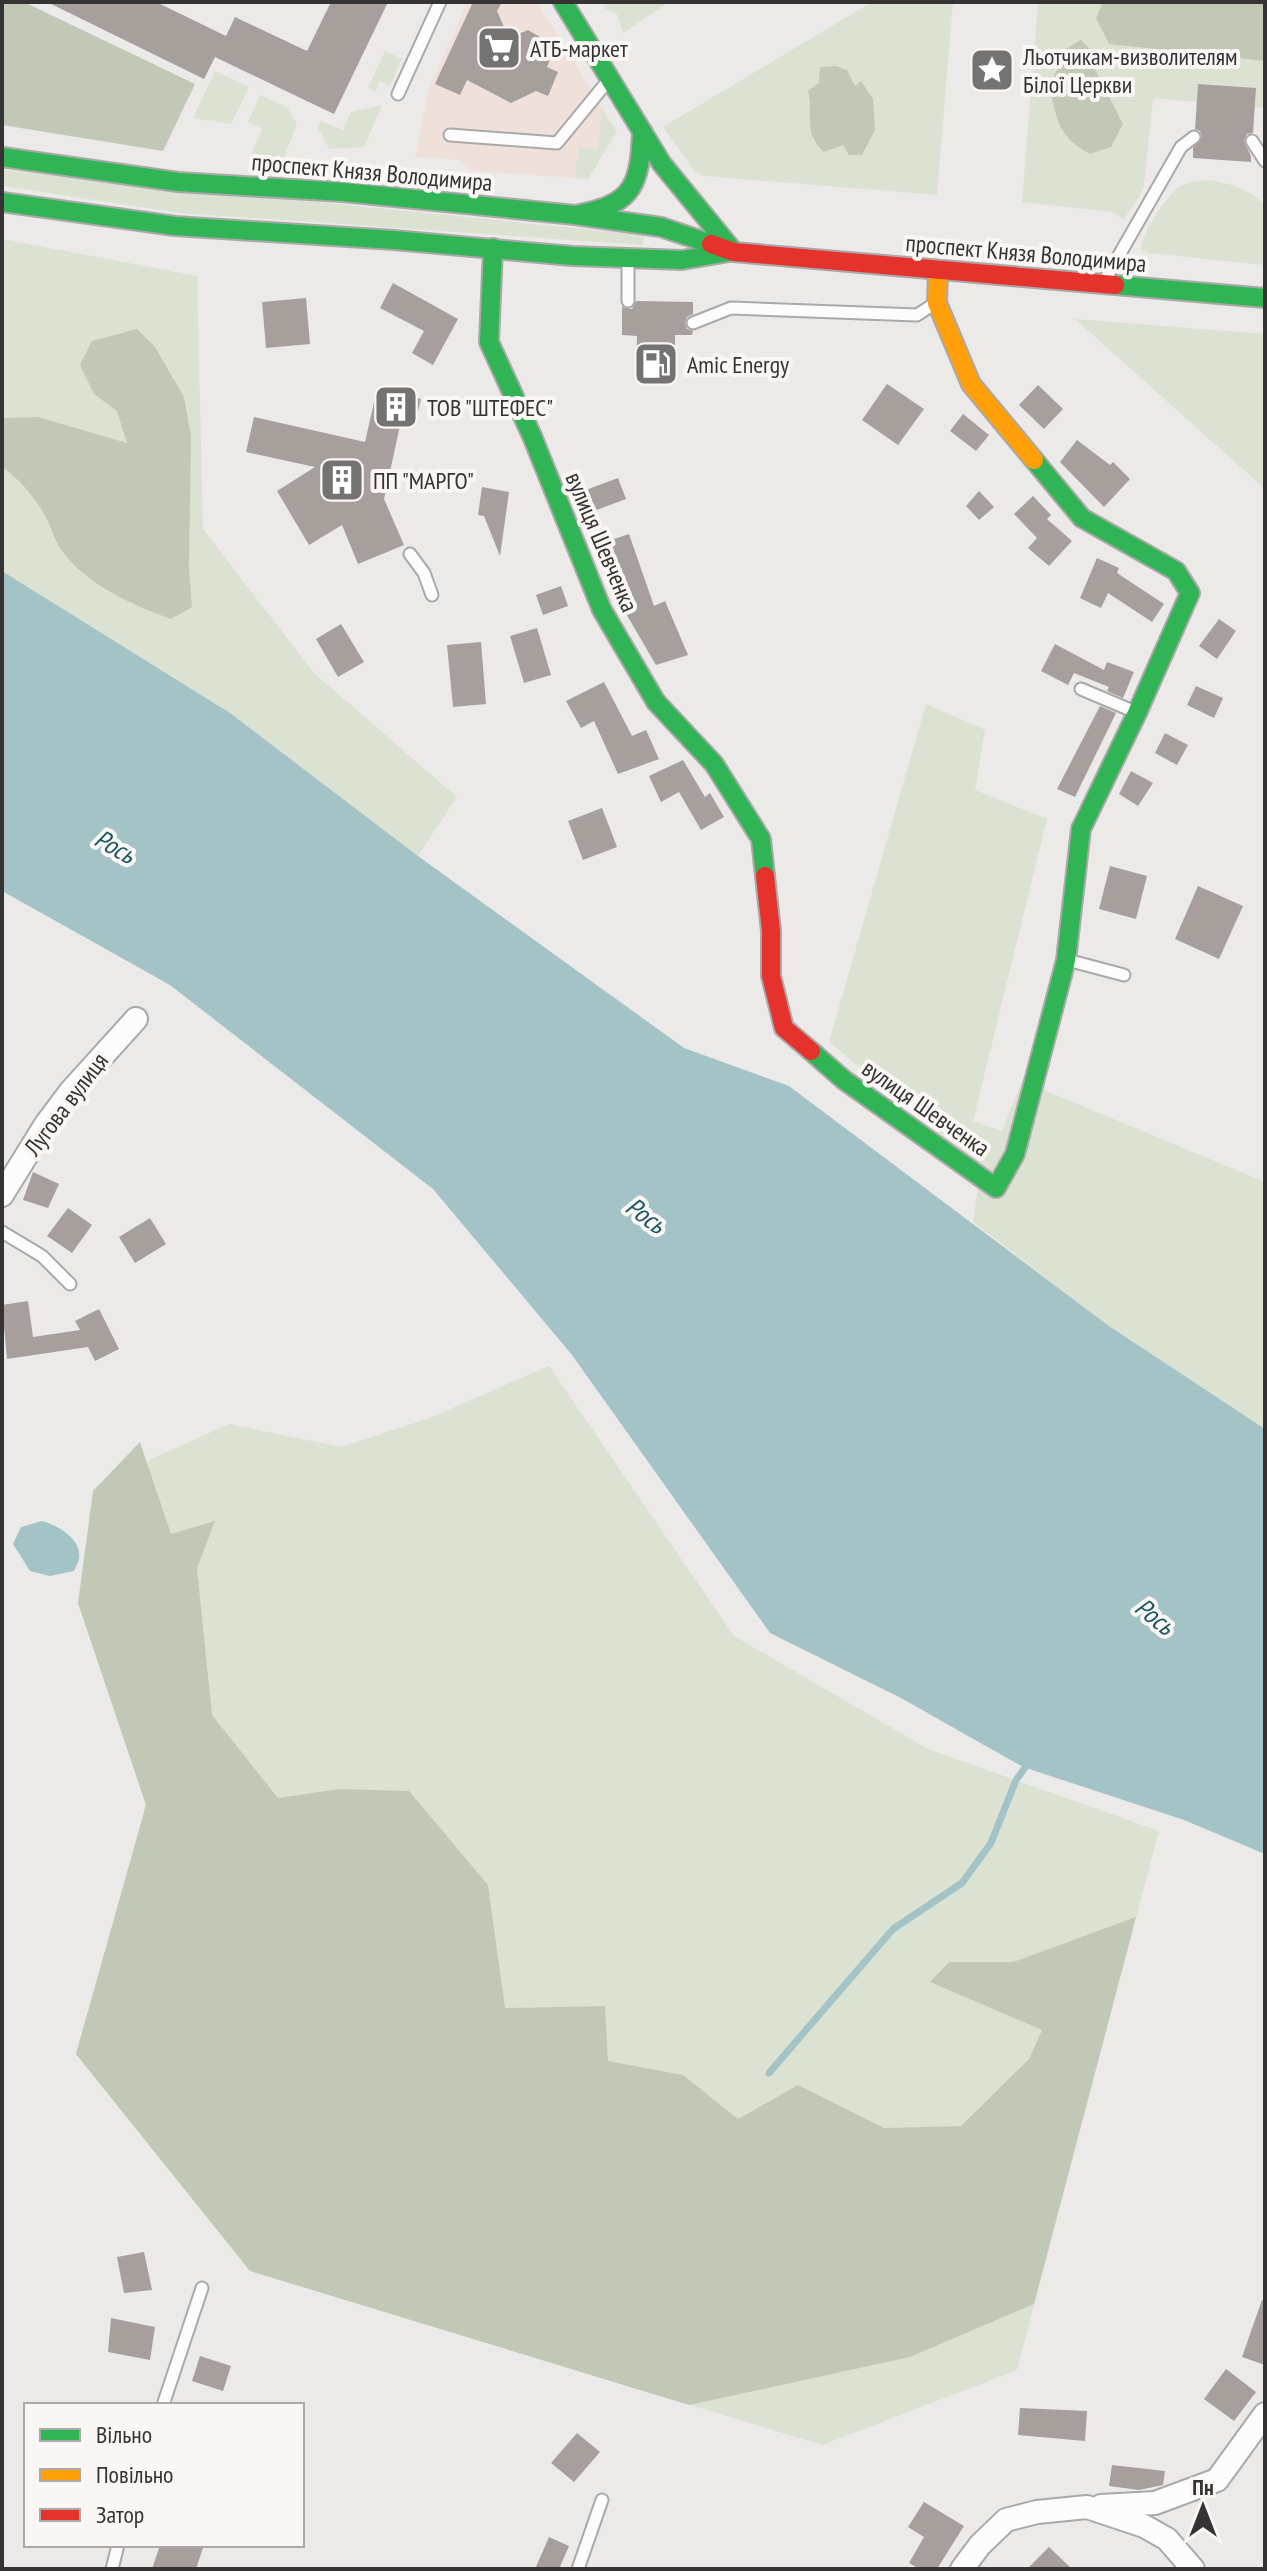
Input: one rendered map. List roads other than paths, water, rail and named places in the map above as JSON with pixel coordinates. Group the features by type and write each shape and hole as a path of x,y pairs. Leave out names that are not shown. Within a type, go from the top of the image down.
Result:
{"street":[{"path":"563,2 662,164 734,252"},
{"path":"575,215 607,209 626,194 636,179 641,159 642,131"},
{"name":"проспект Князя Володимира","path":"2,157 178,182 343,192 575,215 661,227 734,252"},
{"name":"проспект Князя Володимира","path":"2,202 175,226 628,260 682,260 734,252 1265,298"},
{"name":"вулиця Шевченка","path":"493,248 489,342 532,436 602,610 656,702 714,764 761,839 771,931 771,976 784,1028 844,1080 996,1188 1015,1154 1066,960 1081,829 1190,593 1176,571 1082,518 971,384 937,303 938,270"},
{"name":"Лугова вулиця","path":"2,1195 70,1092 136,1019"},
{"path":"962,2569 980,2545 1006,2520 1037,2512 1155,2503 1217,2480 1265,2414"},
{"path":"1087,2507 1144,2526 1167,2539 1193,2569"}],"lane":[{"path":"398,94 440,2"},
{"path":"450,135 557,143 610,79"},
{"path":"1103,284 1181,147 1194,137"},
{"path":"1252,141 1265,161"},
{"path":"628,260 628,301"},
{"path":"693,323 731,308 917,315 937,303"},
{"path":"410,554 424,573 432,595"},
{"path":"1081,689 1137,713"},
{"path":"1066,960 1124,975"},
{"path":"2,1232 42,1256 70,1284"},
{"path":"164,2403 202,2288"},
{"path":"578,2569 602,2500"},
{"path":"112,2569 118,2547"}],"water":[{"name":"Рось","path":"2,571 230,713 418,856 684,1048 789,1086 1109,1326 1265,1429 1265,1854 1184,1820 1023,1767 901,1698 770,1633 572,1355 433,1189 170,985 2,891"},
{"path":"42,1521 61,1529 77,1545 79,1560 74,1571 50,1576 30,1571 13,1544 21,1527"}],"waterway":[{"path":"769,2073 893,1929 962,1883 991,1843 1016,1780 1030,1761"}],"place":[{"name":"АТБ-маркет","path":"499,48"},
{"name":"Льотчикам-визволителям Білої Церкви","path":"992,70"},
{"name":"Amic Energy","path":"656,364"},
{"name":"ТОВ \"ШТЕФЕС\"","path":"396,407"},
{"name":"ПП \"МАРГО\"","path":"342,480"}]}
